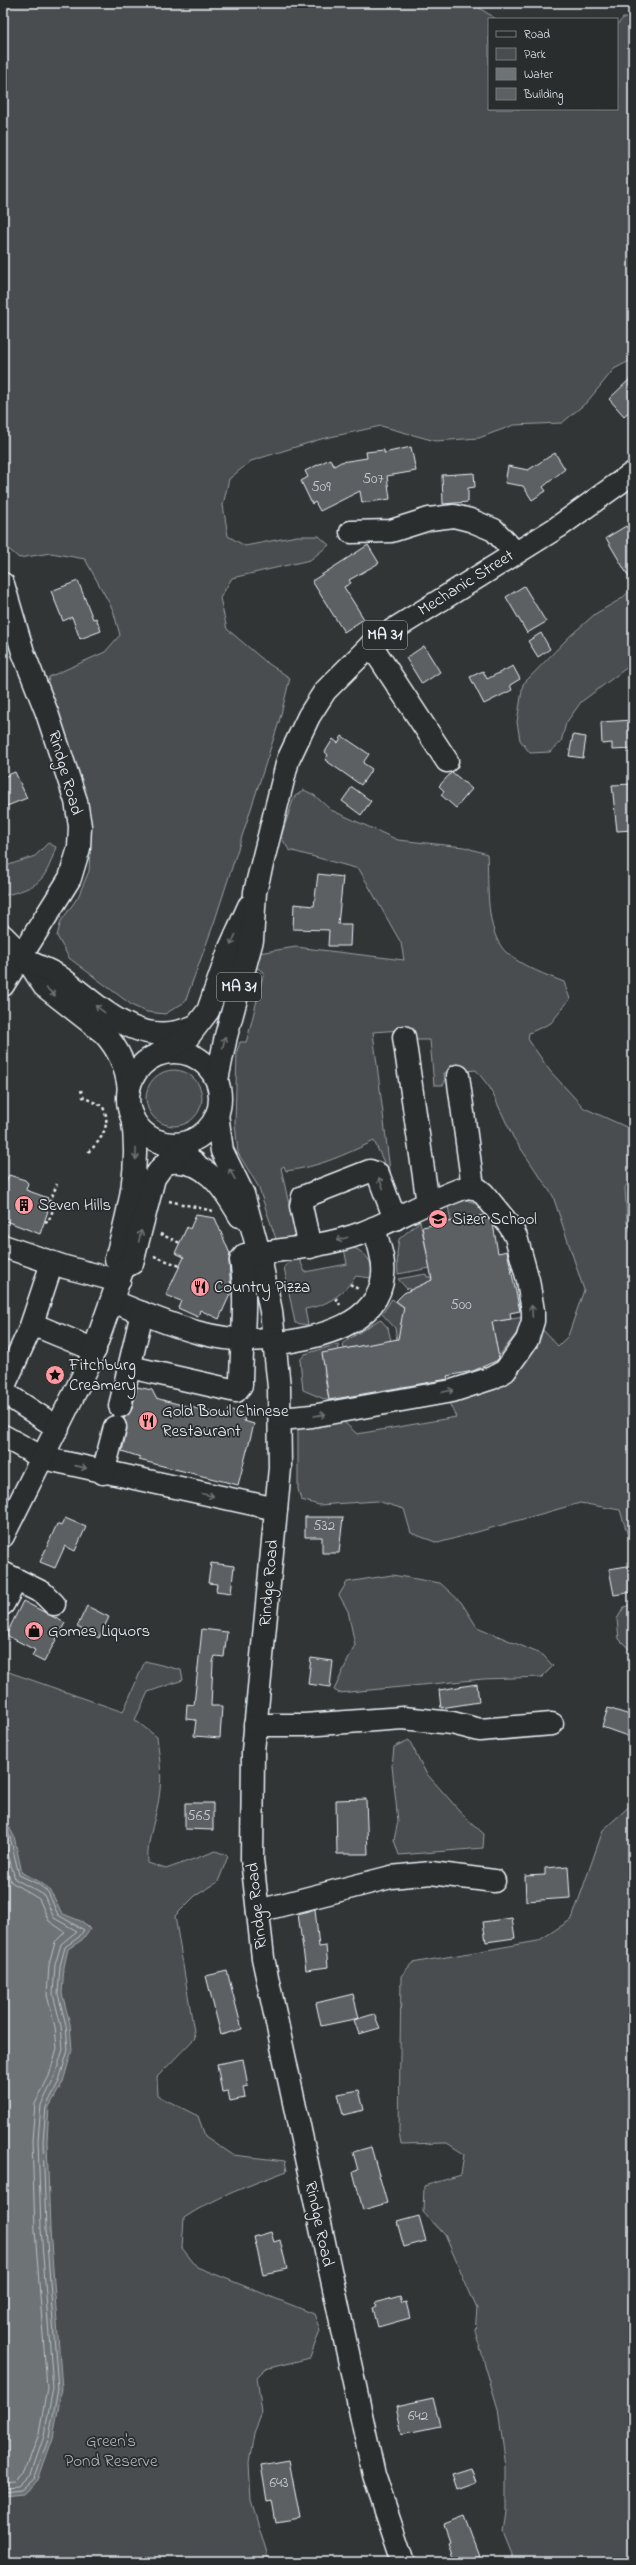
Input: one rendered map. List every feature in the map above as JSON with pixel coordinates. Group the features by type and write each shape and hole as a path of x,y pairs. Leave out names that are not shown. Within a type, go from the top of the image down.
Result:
{"main road":[{"name":"Mechanic Street","path":"174,1052 202,1020 212,1001 230,948 255,892 283,780 298,736 325,691 371,645 558,526 633,473"},
{"path":"351,532 391,531 429,518 454,516 470,520 494,530 515,552"},
{"name":"Rindge Road","path":"3,584 23,652 47,713 76,801 80,826 79,848 70,878 25,958 3,985"},
{"path":"371,645 447,761"},
{"name":"Mechanic Street","path":"217,1080 226,1036 252,940 255,892"},
{"path":"3,936 25,958 44,986 104,1032 123,1062 129,1089 129,1107 132,1116 136,1143 136,1172 116,1259 118,1283 142,1313 214,1337 241,1341 276,1341 327,1334 355,1319 368,1307 377,1295 383,1275 383,1260 374,1228"},
{"path":"25,958 56,975 105,1012 126,1025 174,1052 207,1065 217,1080"},
{"path":"126,1025 149,1032 166,1034 184,1030 202,1020"},
{"path":"404,1037 428,1204"},
{"path":"129,1089 136,1072 174,1052"},
{"path":"458,1076 473,1187"},
{"name":"MA 31","path":"3,1536 58,1428 95,1350 118,1283 132,1262 154,1178 208,1129 217,1114 220,1097 217,1080"},
{"name":"Rindge Road","path":"217,1114 222,1151 243,1194 256,1245 276,1341 281,1419 276,1509 253,1751 252,1859 263,1958 344,2344 374,2475 403,2562"},
{"name":"Rindge Road","path":"132,1116 143,1131 182,1154 204,1171 222,1188 256,1245"},
{"path":"310,1247 301,1206 303,1197 370,1171 378,1174 395,1219"},
{"path":"130,1367 236,1390 241,1385 241,1341 245,1303 241,1260 256,1245 310,1247 337,1241 374,1228 459,1190 473,1187 483,1193 510,1226 521,1249 528,1280 533,1321 527,1340 511,1366 492,1378 452,1391 312,1416 281,1419"},
{"path":"3,1246 118,1283"},
{"path":"3,1388 32,1324 52,1263"},
{"path":"120,1406 142,1313"},
{"path":"32,1324 95,1350"},
{"path":"3,1392 58,1428"},
{"path":"103,1472 115,1427"},
{"path":"6,1444 43,1458 276,1509"},
{"path":"3,1604 9,1577 43,1593 54,1604"},
{"path":"255,1725 304,1726 403,1718 452,1723 480,1730 552,1724"},
{"path":"258,1911 391,1877 431,1873 494,1881"}],"path":[{"path":"81,1090 84,1097 102,1106 107,1116 99,1143 88,1152"},
{"path":"3,1144 6,1150"},
{"path":"45,1221 48,1222 53,1210 49,1201 57,1184"},
{"path":"162,1199 213,1211"},
{"path":"154,1232 180,1243"},
{"path":"149,1254 180,1266"}],"green space":[{"path":"3,3 472,3 494,18 488,18 488,110 618,110 618,24 623,18 633,18 633,359 614,369 587,402 562,423 514,425 479,438 435,441 381,426 321,439 251,461 229,479 223,505 228,536 245,546 297,536 319,536 329,545 310,560 232,578 220,598 227,629 266,662 290,678 279,722 214,923 185,1002 165,1014 147,1012 133,1006 69,958 57,936 61,921 78,897 89,871 91,829 72,759 46,691 49,677 105,652 120,635 113,610 85,559 51,553 19,558 3,544"},
{"path":"633,588 633,663 581,702 566,723 561,742 550,752 530,753 520,740 517,722 523,684 570,636 595,614 621,599"},
{"path":"304,790 314,795 331,810 398,840 464,847 487,854 488,893 491,921 500,945 508,954 521,963 564,982 570,999 551,1023 529,1033 528,1039 550,1071 584,1108 633,1130 633,1177 625,1187 627,1222 633,1237 633,1542 629,1539 620,1510 580,1503 438,1543 411,1533 404,1509 377,1501 319,1505 301,1500 298,1489 298,1428 342,1420 357,1434 456,1417 449,1403 534,1348 543,1330 558,1346 568,1336 584,1290 553,1196 513,1137 490,1088 476,1070 444,1073 445,1082 443,1085 434,1085 430,1040 415,1040 414,1029 373,1032 392,1187 389,1173 374,1141 342,1156 309,1167 286,1171 284,1166 281,1168 295,1232 287,1240 276,1239 258,1186 238,1153 235,1124 237,1051 240,1042 246,1042 264,972 254,966 258,953 296,947 404,960 401,943 359,869 289,850 281,837 294,797"},
{"path":"48,843 56,847 48,869 38,882 25,889 3,896 3,867 35,856"},
{"path":"169,1070 179,1070 194,1078 200,1087 202,1098 200,1109 194,1118 179,1126 169,1126 158,1121 151,1114 146,1103 146,1093 151,1082 158,1075"},
{"path":"466,1200 478,1204 488,1215 451,1222 448,1206"},
{"path":"420,1221 430,1268 398,1274 397,1253 399,1239"},
{"path":"347,1246 363,1253 370,1261 372,1272 371,1278 356,1276 346,1289 328,1302 305,1309 308,1325 295,1323 284,1267 292,1260 299,1258 305,1272 347,1264 344,1248"},
{"path":"426,1274 427,1277 431,1277 432,1281 410,1290 408,1288 407,1289 398,1279"},
{"path":"392,1299 406,1309 401,1323 401,1339 397,1340 395,1328 382,1314"},
{"path":"524,1317 519,1330 498,1357 492,1322"},
{"path":"380,1319 388,1328 391,1341 344,1349 343,1343"},
{"path":"338,1344 339,1350 324,1373 329,1401 303,1390 300,1360 305,1354"},
{"path":"392,1575 440,1583 461,1602 477,1627 543,1655 553,1666 542,1677 483,1679 339,1693 334,1690 355,1645 348,1611 339,1595 347,1582"},
{"path":"633,1604 633,1648 629,1649 619,1639 617,1619 624,1607"},
{"name":"Green's Pond Reserve","path":"145,1661 181,1670 183,1680 148,1692 135,1720 157,1737 160,1764 161,1777 159,1799 150,1836 148,1863 166,1869 216,1851 228,1856 218,1882 195,1896 175,1916 195,2038 157,2077 158,2096 198,2116 205,2136 233,2155 285,2161 287,2171 247,2186 208,2204 184,2218 182,2248 197,2267 314,2314 320,2330 310,2358 265,2369 257,2377 262,2413 254,2433 249,2463 251,2501 267,2553 267,2562 3,2562 3,1670 123,1712"},
{"path":"409,1740 426,1773 466,1818 484,1834 483,1848 399,1855 394,1840 398,1821 392,1766 394,1747"},
{"path":"633,1803 633,2562 515,2562 503,2532 506,2512 506,2467 498,2409 475,2331 477,2309 445,2235 423,2212 424,2186 461,2175 464,2154 447,2143 401,2144 399,2132 401,1976 412,1963 538,1941 572,1919 603,1830"}],"water":[{"path":"3,1817 14,1836 22,1873 37,1880 51,1892 61,1913 83,1922 90,1929 82,1940 68,1949 64,1967 62,1993 70,2024 72,2050 63,2082 49,2107 47,2141 50,2229 62,2389 53,2438 38,2480 23,2494 3,2496"}],"building":[{"path":"633,376 633,408 624,416 609,399"},
{"path":"411,447 416,471 387,476 390,499 362,503 360,491 320,511 315,502 312,504 301,481 308,477 305,471 330,459 334,466 341,462 367,458 366,452 384,450 384,453"},
{"path":"555,453 565,469 543,487 546,491 532,500 523,486 505,483 508,466 528,470"},
{"path":"474,473 475,487 468,488 468,502 443,504 442,475"},
{"path":"626,526 633,538 633,584 606,538"},
{"path":"368,545 379,563 349,580 351,583 344,587 364,619 344,632 312,581"},
{"path":"78,581 93,619 96,618 101,631 80,639 72,617 63,621 51,591"},
{"path":"524,586 546,622 527,633 506,597"},
{"path":"541,633 550,649 538,657 528,641"},
{"path":"424,646 440,672 422,684 406,658"},
{"path":"513,666 520,679 510,685 512,690 484,704 470,677 483,671 487,679"},
{"path":"633,720 633,749 612,750 612,743 602,744 601,722"},
{"path":"573,735 586,737 583,758 569,756"},
{"path":"342,736 369,754 363,763 372,769 361,785 325,760 328,755 325,752 333,739 338,743"},
{"path":"15,772 27,798 7,806 3,796 3,777"},
{"path":"452,772 472,789 456,808 441,795 444,791 439,786"},
{"path":"632,784 633,830 617,831 612,785"},
{"path":"352,787 371,801 361,815 342,801"},
{"path":"318,874 343,877 338,924 351,924 350,946 328,946 329,930 293,929 294,904 314,906"},
{"name":"Seven Hills","path":"9,1175 25,1180 28,1183 26,1190 48,1198 44,1210 48,1211 40,1234 3,1220 3,1190"},
{"path":"196,1215 215,1218 230,1254 231,1292 219,1319 200,1310 198,1317 178,1308 181,1301 166,1295 184,1257 175,1253 187,1227 190,1229"},
{"name":"Sizer School","path":"485,1215 493,1224 498,1253 507,1251 520,1311 510,1313 511,1319 492,1322 499,1358 496,1361 473,1371 447,1376 448,1379 329,1400 322,1353 398,1339 404,1307 396,1301 404,1293 432,1280 422,1227"},
{"path":"137,1387 152,1390 156,1398 166,1401 227,1416 229,1409 246,1415 244,1421 254,1424 238,1485 139,1460 140,1457 122,1451 127,1430 124,1418 132,1409"},
{"path":"305,1517 343,1517 339,1553 322,1553 322,1537 305,1537"},
{"path":"65,1518 86,1527 75,1551 65,1546 55,1568 40,1562 57,1524 61,1526"},
{"path":"211,1563 234,1566 231,1593 216,1591 217,1584 208,1583"},
{"path":"633,1565 633,1592 614,1595 609,1569"},
{"name":"Gomes Liquors","path":"23,1601 65,1623 44,1662 32,1656 35,1650 6,1635"},
{"path":"87,1606 109,1617 99,1638 77,1627"},
{"path":"202,1629 227,1632 224,1657 215,1656 213,1662 211,1706 222,1706 220,1738 194,1736 196,1720 186,1719 187,1704 194,1705"},
{"path":"311,1658 333,1661 330,1687 308,1684"},
{"path":"477,1684 479,1702 441,1708 439,1690"},
{"path":"608,1708 633,1716 633,1738 602,1727"},
{"path":"366,1799 368,1854 337,1854 336,1800"},
{"path":"185,1803 213,1803 213,1830 185,1829"},
{"path":"568,1866 570,1898 526,1901 525,1876 545,1875 545,1868"},
{"path":"315,1909 319,1947 326,1946 328,1967 306,1970 298,1914"},
{"path":"512,1918 515,1938 486,1942 483,1922"},
{"path":"227,1971 242,2029 221,2035 206,1976"},
{"path":"353,1994 359,2018 321,2026 316,2003"},
{"path":"374,2014 380,2028 359,2034 354,2020"},
{"path":"243,2059 248,2086 243,2087 245,2098 230,2101 228,2091 222,2092 217,2064"},
{"path":"359,2090 364,2110 343,2115 338,2094"},
{"path":"371,2147 387,2203 363,2210 353,2172 358,2170 353,2152"},
{"path":"419,2216 426,2241 404,2247 397,2222"},
{"path":"271,2232 274,2242 280,2240 287,2269 263,2274 254,2237"},
{"path":"400,2296 402,2303 406,2302 410,2318 378,2327 373,2308 377,2307 375,2303"},
{"path":"433,2398 440,2426 402,2434 396,2406"},
{"path":"289,2460 300,2519 276,2523 272,2500 267,2501 261,2465"},
{"path":"471,2468 476,2482 457,2489 452,2474"},
{"path":"464,2517 481,2562 454,2562 447,2543 449,2542 443,2525"}],"place":[{"name":"Seven Hills","path":"24,1205"},
{"name":"Sizer School","path":"438,1219"},
{"name":"Country Pizza","path":"200,1287"},
{"name":"Fitchburg Creamery","path":"55,1375"},
{"name":"Gold Bowl Chinese Restaurant","path":"148,1421"},
{"name":"Gomes Liquors","path":"34,1631"}]}
